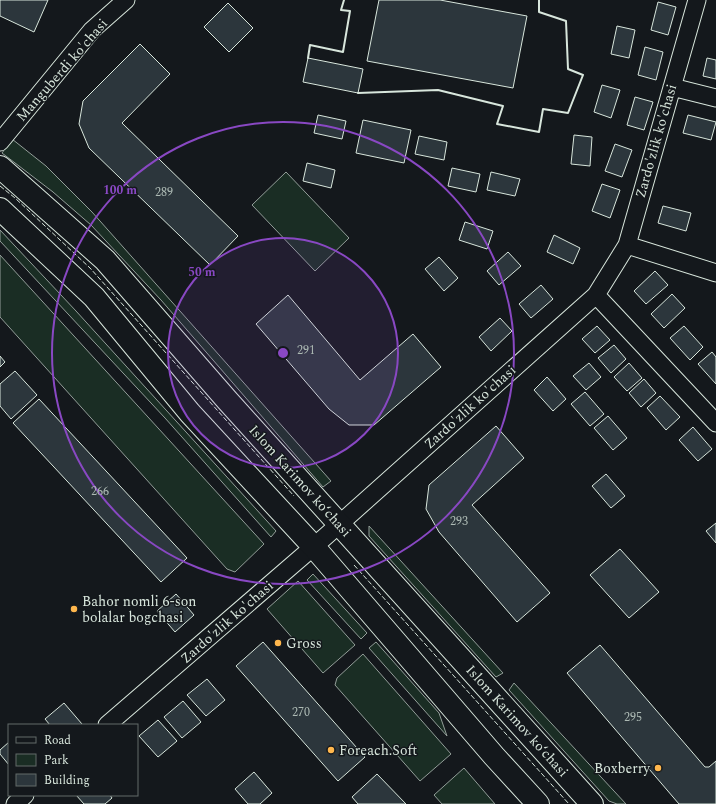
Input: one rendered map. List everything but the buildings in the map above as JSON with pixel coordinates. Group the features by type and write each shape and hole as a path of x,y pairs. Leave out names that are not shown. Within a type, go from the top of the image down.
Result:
{"main road":[{"name":"Islom Karimov ko‘chasi","path":"0,167 105,260 227,400 592,804"},
{"path":"0,209 94,297 190,413 314,547 489,750 538,804"}],"street":[{"name":"Manguberdi ko'chasi","path":"0,142 92,30 126,0"},
{"name":"Zardo'zlik ko'chasi","path":"108,724 314,547 596,295 626,245 697,0"},
{"path":"672,86 716,98"},
{"path":"626,245 716,273"},
{"path":"596,295 716,423"},
{"path":"15,804 24,796"}],"green space":[{"path":"12,139 46,166 92,212 331,481 323,487 161,300 91,225 53,192 2,153"},
{"path":"286,172 349,238 315,271 252,205"},
{"path":"0,230 76,311 276,531 271,537 165,418 0,241"},
{"path":"0,255 264,544 235,572 227,569 0,317"},
{"path":"369,526 503,673 496,677 369,536"},
{"path":"313,574 367,633 361,639 307,580"},
{"path":"298,581 355,645 323,673 267,609"},
{"path":"376,642 439,713 447,736 369,648"},
{"path":"363,654 451,754 420,781 335,685 337,678"},
{"path":"514,683 626,804 617,804 609,801 509,690"},
{"path":"464,768 495,804 442,804 434,795"}],"fence":[{"path":"0,186 15,198 90,268 294,496"},
{"path":"354,565 569,804"}],"wall":[{"path":"308,58 310,45 343,52 350,11 341,10 344,0"},
{"path":"358,93 438,90 503,106 497,124 539,132 543,109 568,113 583,75 568,69 566,21 539,12 539,0"}],"place":[{"name":"Bahor nomli 6-son bolalar bogchasi","path":"74,609"},
{"name":"Gross","path":"278,643"},
{"name":"Foreach.Soft","path":"331,750"},
{"name":"Boxberry","path":"658,768"}]}
